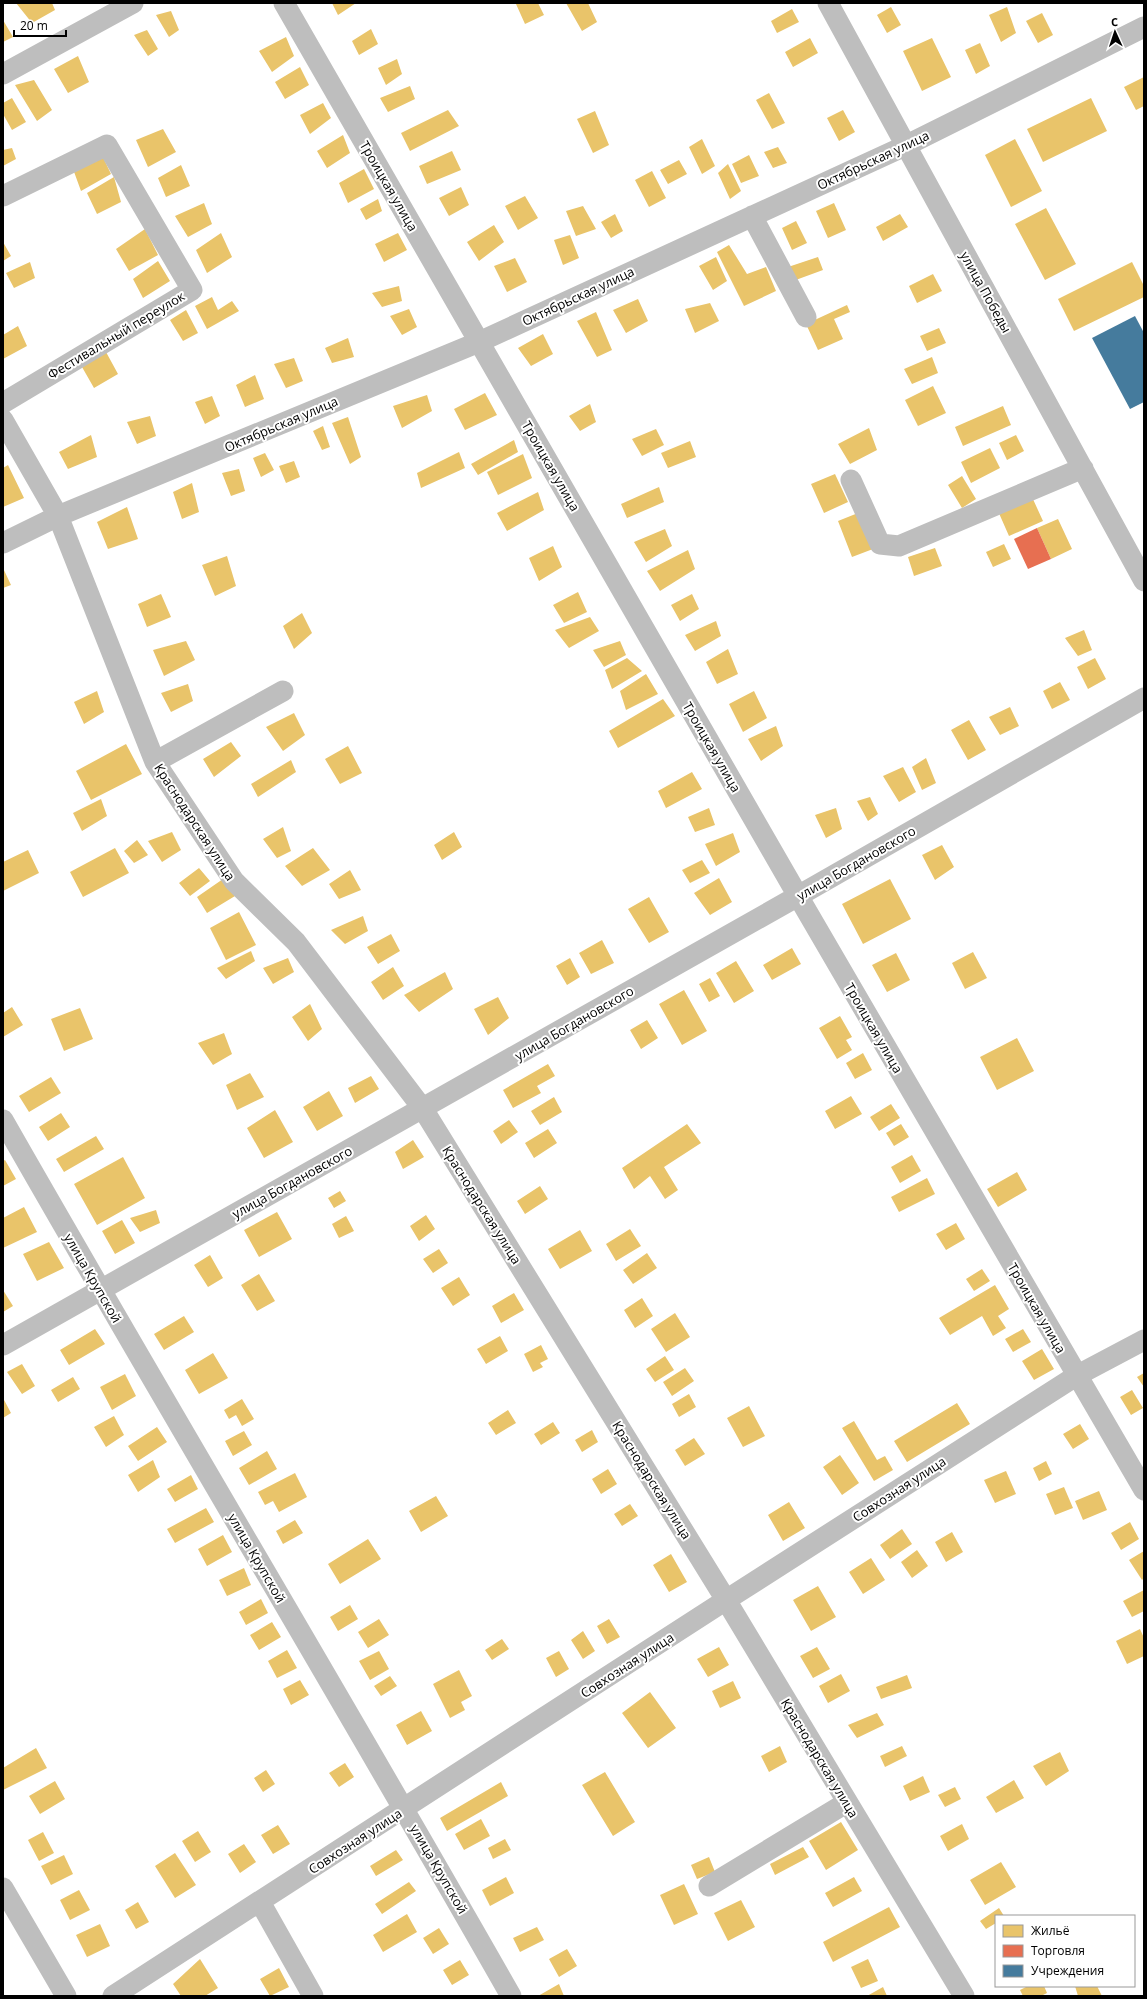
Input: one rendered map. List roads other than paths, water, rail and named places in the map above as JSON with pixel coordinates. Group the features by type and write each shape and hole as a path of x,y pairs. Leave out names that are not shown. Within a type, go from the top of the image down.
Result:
{"street":[{"path":"3,74 133,3"},
{"name":"Троицкая улица","path":"284,3 798,896 1076,1376 1144,1490"},
{"name":"улица Победы","path":"828,3 1144,581"},
{"name":"Октябрьская улица","path":"3,542 58,516 479,342 905,146 1144,27"},
{"name":"Фестивальный переулок","path":"3,196 107,145 192,290 3,403"},
{"path":"752,216 806,317"},
{"name":"Краснодарская улица","path":"3,420 58,516 155,762 234,881 296,942 423,1108 726,1600 846,1803 964,1996"},
{"path":"850,480 880,544 900,546 1083,468"},
{"path":"155,762 283,691"},
{"name":"улица Богдановского","path":"3,1345 798,896 1144,698"},
{"name":"улица Крупской","path":"3,1120 100,1290 405,1809 511,1996"},
{"name":"Совхозная улица","path":"113,1996 1076,1376 1144,1340"},
{"path":"709,1886 846,1803"},
{"path":"4,1893 66,1996"},
{"path":"260,1902 313,1996"}]}
